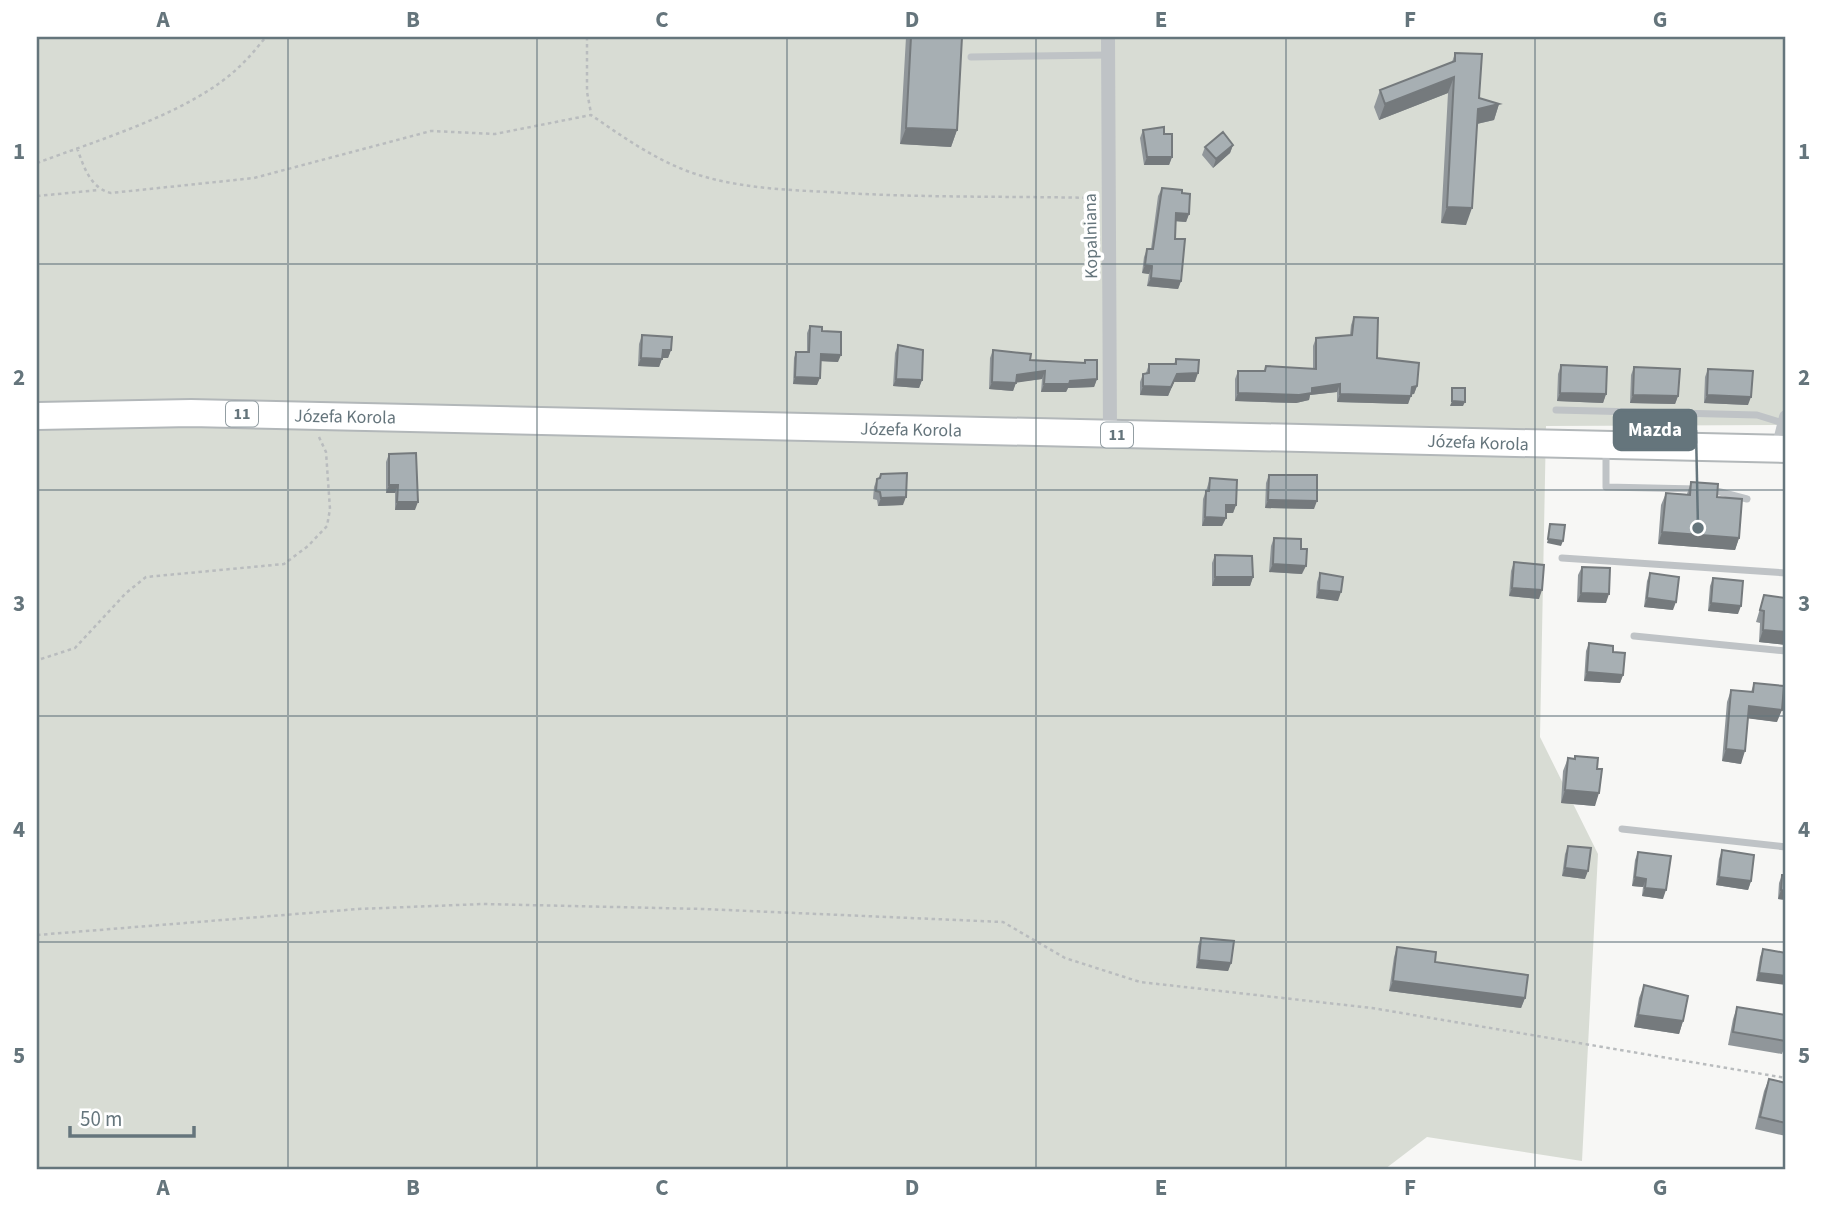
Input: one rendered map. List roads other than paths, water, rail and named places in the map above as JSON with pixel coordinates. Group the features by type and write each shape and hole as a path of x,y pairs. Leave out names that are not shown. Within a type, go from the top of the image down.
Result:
{"highway":[{"name":"Józefa Korola","path":"37,416 128,413 309,416 1782,449"}],"street":[{"name":"Kopalniana","path":"1108,37 1110,435"},
{"path":"1782,449 1785,420"}],"lane":[{"path":"971,57 1108,55"},
{"path":"1556,411 1757,415 1785,420"},
{"path":"1606,446 1606,487 1716,489 1747,499"},
{"path":"1562,558 1786,573"},
{"path":"1634,636 1786,651"},
{"path":"1622,829 1786,847"}],"place":[{"name":"Mazda","path":"1698,528"}]}
